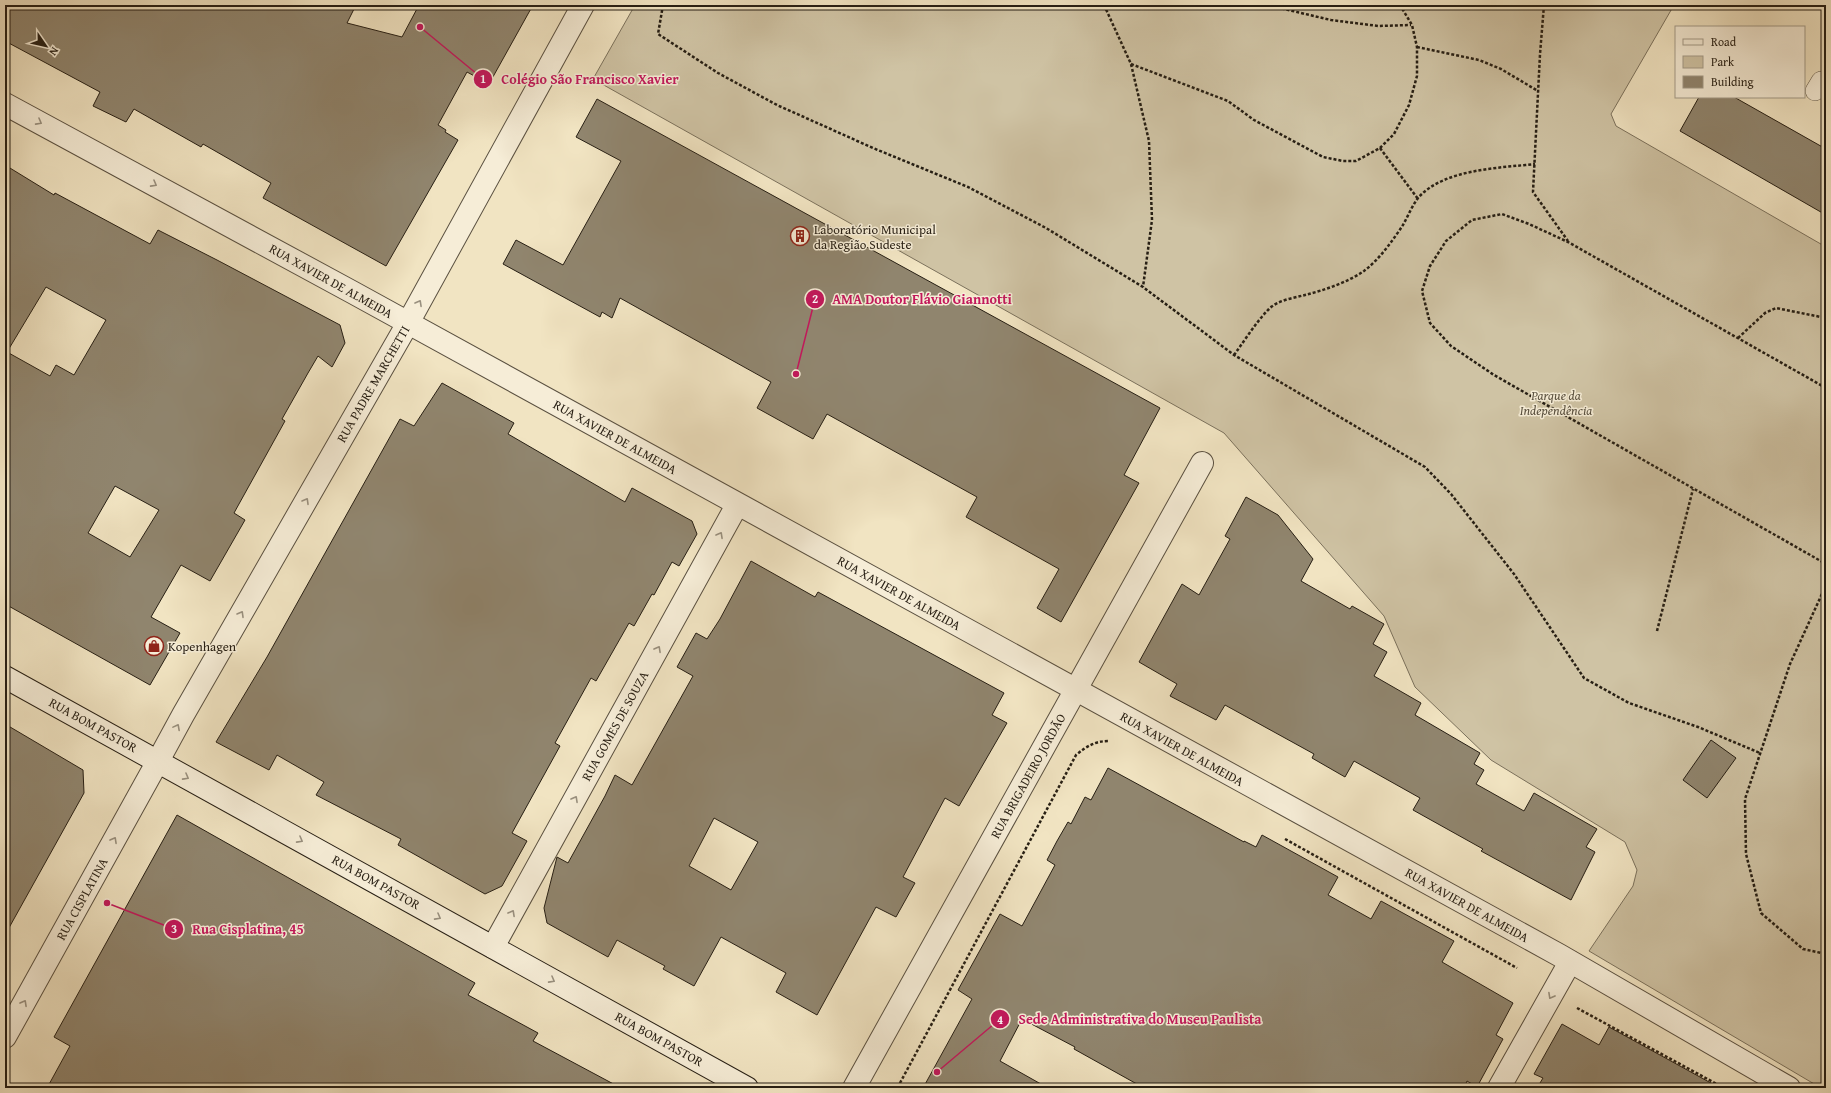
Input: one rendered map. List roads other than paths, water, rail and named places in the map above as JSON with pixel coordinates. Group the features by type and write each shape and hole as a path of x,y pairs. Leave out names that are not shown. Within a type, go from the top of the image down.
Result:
{"street":[{"name":"RUA PADRE MARCHETTI","path":"158,761 408,323 583,5"},
{"name":"RUA XAVIER DE ALMEIDA","path":"5,104 408,323 1570,962 1789,1088"},
{"name":"RUA BRIGADEIRO JORDÃO","path":"854,1088 1202,463"},
{"name":"RUA GOMES DE SOUZA","path":"493,947 737,505"},
{"name":"RUA BOM PASTOR","path":"5,677 747,1088"},
{"name":"RUA CISPLATINA","path":"5,1037 158,761"},
{"path":"1499,1088 1570,962"}],"place":[{"name":"Colégio São Francisco Xavier","path":"420,27"},
{"name":"Laboratório Municipal da Região Sudeste","path":"800,236"},
{"name":"AMA Doutor Flávio Giannotti","path":"796,374"},
{"name":"Kopenhagen","path":"154,646"},
{"name":"Rua Cisplatina, 45","path":"107,903"},
{"name":"Sede Administrativa do Museu Paulista","path":"937,1072"}],"park label":[{"name":"Parque da Independência","path":"1556,402"}]}
